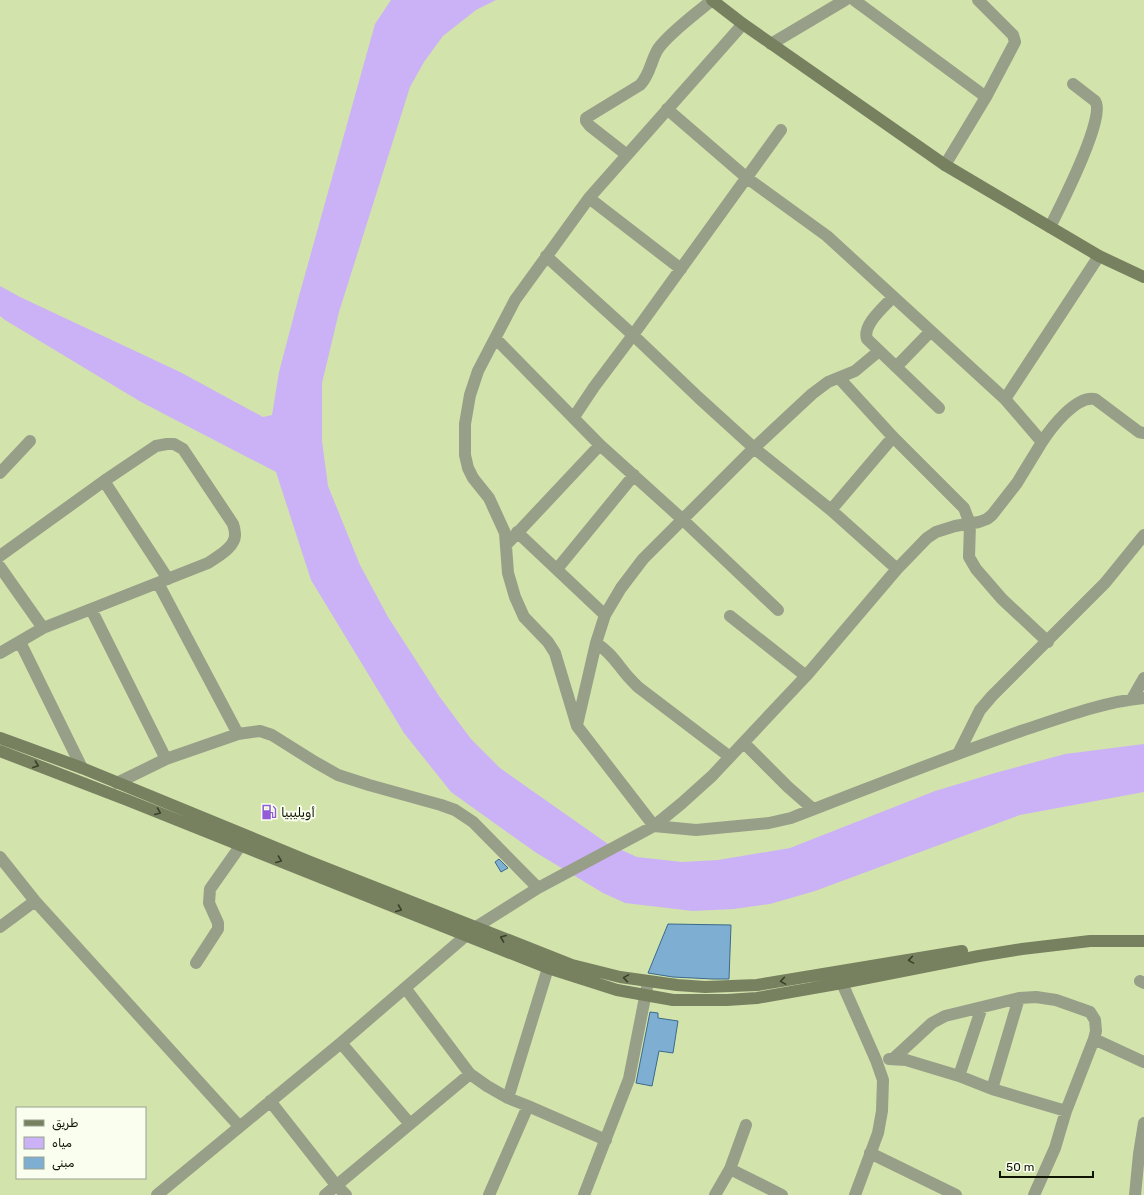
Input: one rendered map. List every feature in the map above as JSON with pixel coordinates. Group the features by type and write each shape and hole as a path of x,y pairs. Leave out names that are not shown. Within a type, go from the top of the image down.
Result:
{"main road":[{"path":"712,0 771,44 945,165 1099,256 1144,277"},
{"path":"0,738 82,768 308,861 572,965 620,977 648,982 677,986 705,987 757,985 1060,936 1091,933 1144,933"},
{"path":"0,752 127,800 548,968 592,983 645,996 673,1000 727,1000 757,998 979,956 1059,944 1090,941 1144,941"}],"street":[{"path":"627,155 590,126 586,121 586,118 640,85 646,77 659,48 667,38 712,0"},
{"path":"771,44 845,0"},
{"path":"854,0 986,97"},
{"path":"945,165 986,97 1015,42 1013,35 978,0"},
{"path":"743,24 589,198 546,256 515,300 478,371 470,395 465,424 465,455 468,468 473,478 489,498 505,533 508,572 515,597 524,617 548,642 555,653 577,726 654,826 696,830 735,827 768,823 791,818 959,752 1075,713 1138,699 1144,678"},
{"path":"1050,227 1085,152 1092,134 1097,109 1097,104 1095,101 1073,84"},
{"path":"667,109 747,178 827,236 1005,399 1042,442"},
{"path":"574,417 594,387 781,130"},
{"path":"589,198 681,269"},
{"path":"546,256 754,448 831,510 897,569"},
{"path":"1005,399 1099,256"},
{"path":"893,297 868,326 865,334 867,339 939,408"},
{"path":"896,367 931,331"},
{"path":"495,338 600,445 682,519 778,610"},
{"path":"577,726 596,643 605,614 621,588 642,559 754,448 812,394 828,382 856,371 879,351"},
{"path":"839,378 893,437 964,508 970,524 969,558 976,569 1002,599 1048,642"},
{"path":"157,1195 406,989 476,927 538,888 654,826 687,799 744,743 806,676 897,569 927,538 936,532 987,519 992,515 1017,483 1042,442 1057,421 1079,403 1090,398 1095,399 1139,432 1144,433"},
{"path":"831,510 893,437"},
{"path":"0,473 30,441"},
{"path":"0,556 104,481 156,446 167,444 174,444 182,449 233,524 236,535 233,543 208,563 43,628 0,653"},
{"path":"507,544 600,445"},
{"path":"557,569 634,475"},
{"path":"104,481 163,581 238,734"},
{"path":"517,532 605,614"},
{"path":"959,752 980,710 992,696 1048,642 1105,583 1144,535"},
{"path":"0,567 43,628"},
{"path":"91,609 166,759"},
{"path":"730,616 806,676"},
{"path":"20,642 82,768"},
{"path":"596,643 616,660 626,675 638,687 730,757"},
{"path":"118,783 166,759 238,734 260,731 272,735 338,775 455,810 473,822 538,888"},
{"path":"744,743 788,787 814,809"},
{"path":"196,963 218,929 218,923 209,903 210,889 241,845"},
{"path":"0,857 35,901 239,1126"},
{"path":"0,927 35,901"},
{"path":"508,1098 548,968"},
{"path":"838,971 883,1080 883,1095 878,1133 855,1195"},
{"path":"584,1195 629,1078 648,982"},
{"path":"406,989 470,1074 508,1098 606,1140"},
{"path":"893,1059 932,1023 945,1016 982,1006 1019,998 1036,997 1056,1000 1090,1012 1095,1020 1096,1030 1094,1039 1066,1111 1055,1148 1034,1195"},
{"path":"992,1089 1019,998"},
{"path":"959,1076 982,1006"},
{"path":"1094,1039 1144,1062"},
{"path":"341,1043 410,1124"},
{"path":"876,1060 906,1060 959,1076 992,1089 1066,1111"},
{"path":"325,1195 470,1074"},
{"path":"270,1101 336,1185 346,1195"},
{"path":"489,1195 528,1106"},
{"path":"1135,1195 1144,1123"},
{"path":"715,1195 730,1169 746,1125"},
{"path":"870,1153 956,1195"},
{"path":"730,1169 782,1195"}],"water":[{"path":"391,0 496,0 476,10 443,36 424,62 410,87 339,312 322,383 322,441 328,486 360,565 388,617 439,696 471,739 500,768 608,844 637,857 682,862 718,860 790,848 935,791 1065,754 1144,744 1144,792 1020,815 815,891 770,904 734,909 693,911 625,903 603,893 535,852 451,792 404,733 311,580 276,472 141,402 0,316 0,286 20,297 180,372 263,417 272,415 279,372 299,296 375,24"}],"building":[{"path":"499,859 508,868 501,872 495,862"},
{"path":"668,924 731,925 729,979 673,977 648,973"},
{"path":"650,1012 658,1013 658,1018 678,1021 673,1053 659,1051 652,1086 636,1083"}],"place":[{"name":"أويليبيا","path":"269,812"}]}
